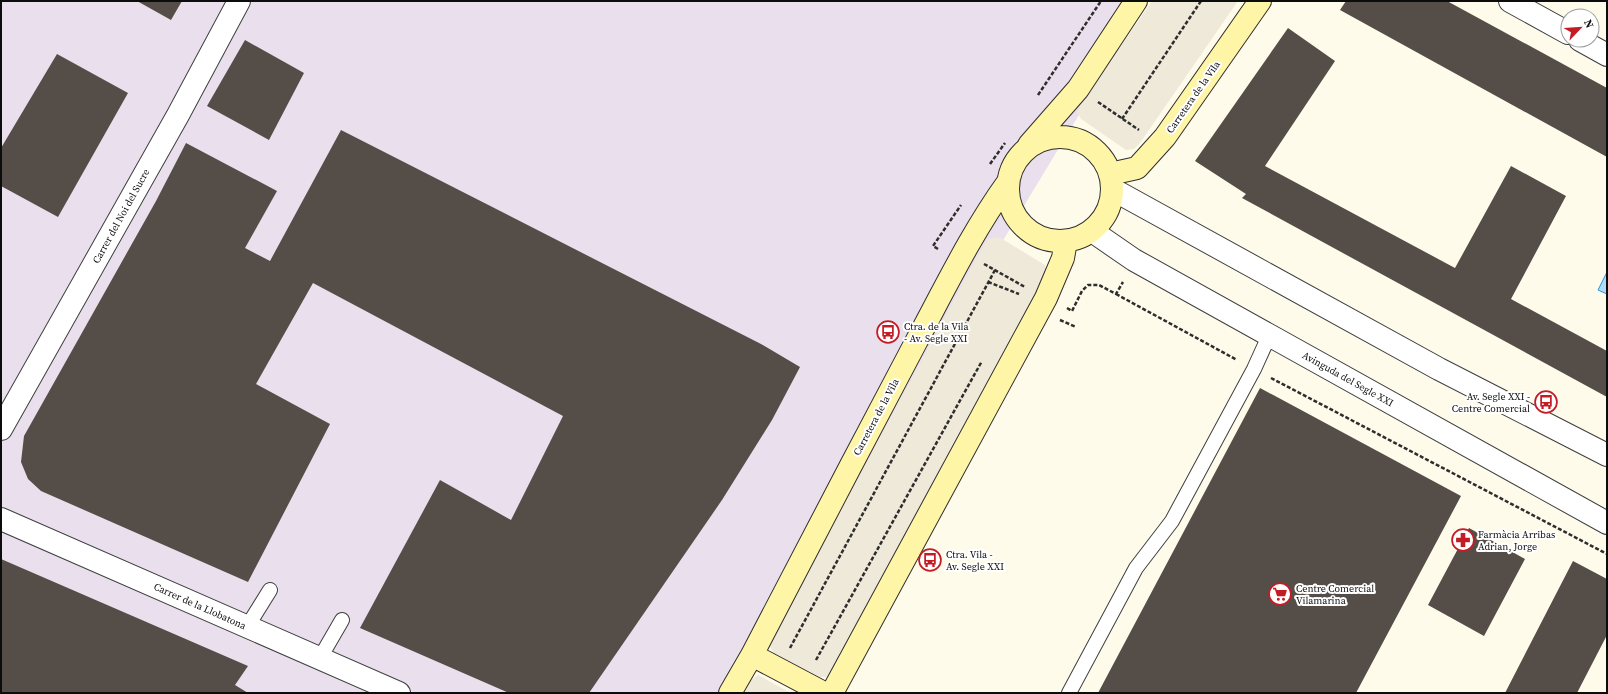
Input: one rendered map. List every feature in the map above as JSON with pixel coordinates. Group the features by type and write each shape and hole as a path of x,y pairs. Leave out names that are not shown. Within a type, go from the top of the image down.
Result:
{"street":[{"name":"Carrer del Noi del Sucre","path":"1,429 178,115 239,1"},
{"path":"1024,150 1037,142 1051,137 1066,136 1081,141 1094,149 1104,160 1111,181 1111,201 1107,212 1100,223 1092,231 1084,236 1066,241 1042,239 1023,226 1015,216 1010,205 1008,182 1016,159 1078,88 1136,1"},
{"name":"Carretera de la Vila","path":"1111,181 1137,168 1166,137 1260,1"},
{"path":"1510,1 1560,29"},
{"path":"1594,48 1607,55"},
{"path":"1111,181 1438,369 1607,455"},
{"name":"Carretera de la Vila","path":"730,693 752,656 872,423 963,253 991,206 1008,182"},
{"name":"Avinguda del Segle XXI","path":"1092,231 1134,260 1607,523"},
{"path":"832,693 1046,298 1063,258 1066,241"},
{"name":"Carrer de la Llobatona","path":"1,519 399,693"},
{"path":"752,656 824,693"}],"lane":[{"path":"1069,693 1136,568 1172,520 1254,369 1269,336"},
{"path":"248,627 270,590"},
{"path":"320,658 342,620"}],"path":[{"path":"1122,119 1201,1"},
{"path":"1093,99 1140,130"},
{"path":"779,669 994,270 1031,290"},
{"path":"1116,294 1123,280"},
{"path":"988,282 1025,298"},
{"path":"1075,306 1082,292 1088,285 1100,285 1254,369 1607,554"},
{"path":"1058,319 1076,327"},
{"path":"816,660 984,356"}],"shaded area":[{"path":"1,1 1148,1 729,693 1,693"},
{"path":"1152,1 1238,1 1140,143 1134,149 1126,150 1081,119 1077,112 1082,102"},
{"path":"999,237 1045,265 1047,274 833,671 828,677 820,677 774,653 769,646 978,255 988,239"},
{"path":"758,675 791,693 744,693 751,680"}],"water":[{"path":"1607,272 1607,294 1598,290"}],"building":[{"path":"137,1 182,1 171,20"},
{"path":"1346,1 1447,1 1607,88 1607,157 1340,10"},
{"path":"1288,28 1335,61 1265,166 1455,268 1511,166 1566,196 1511,299 1607,351 1607,397 1242,198 1246,194 1195,161"},
{"path":"245,40 304,73 269,140 207,106"},
{"path":"57,54 128,93 58,217 1,186 1,148"},
{"path":"341,130 761,344 800,367 772,420 722,500 589,693 509,693 360,628 440,480 511,520 563,416 313,283 256,384 330,424 248,582 41,491 28,479 21,462 24,436 156,201 186,143 277,191 245,248 270,261"},
{"name":"Centre Comercial Vilamarina","path":"1260,388 1461,496 1356,693 1098,693"},
{"path":"1469,528 1525,559 1484,636 1428,605"},
{"path":"1,559 248,666 235,685 248,693 1,693"},
{"path":"1573,561 1607,579 1607,635 1577,693 1505,693"}],"place":[{"name":"Ctra. de la Vila - Av. Segle XXI","path":"888,332"},
{"name":"Av. Segle XXI - Centre Comercial","path":"1546,402"},
{"name":"Farmàcia Arribas Adrian, Jorge","path":"1463,540"},
{"name":"Ctra. Vila - Av. Segle XXI","path":"930,560"},
{"name":"Centre Comercial Vilamarina","path":"1280,594"}]}
